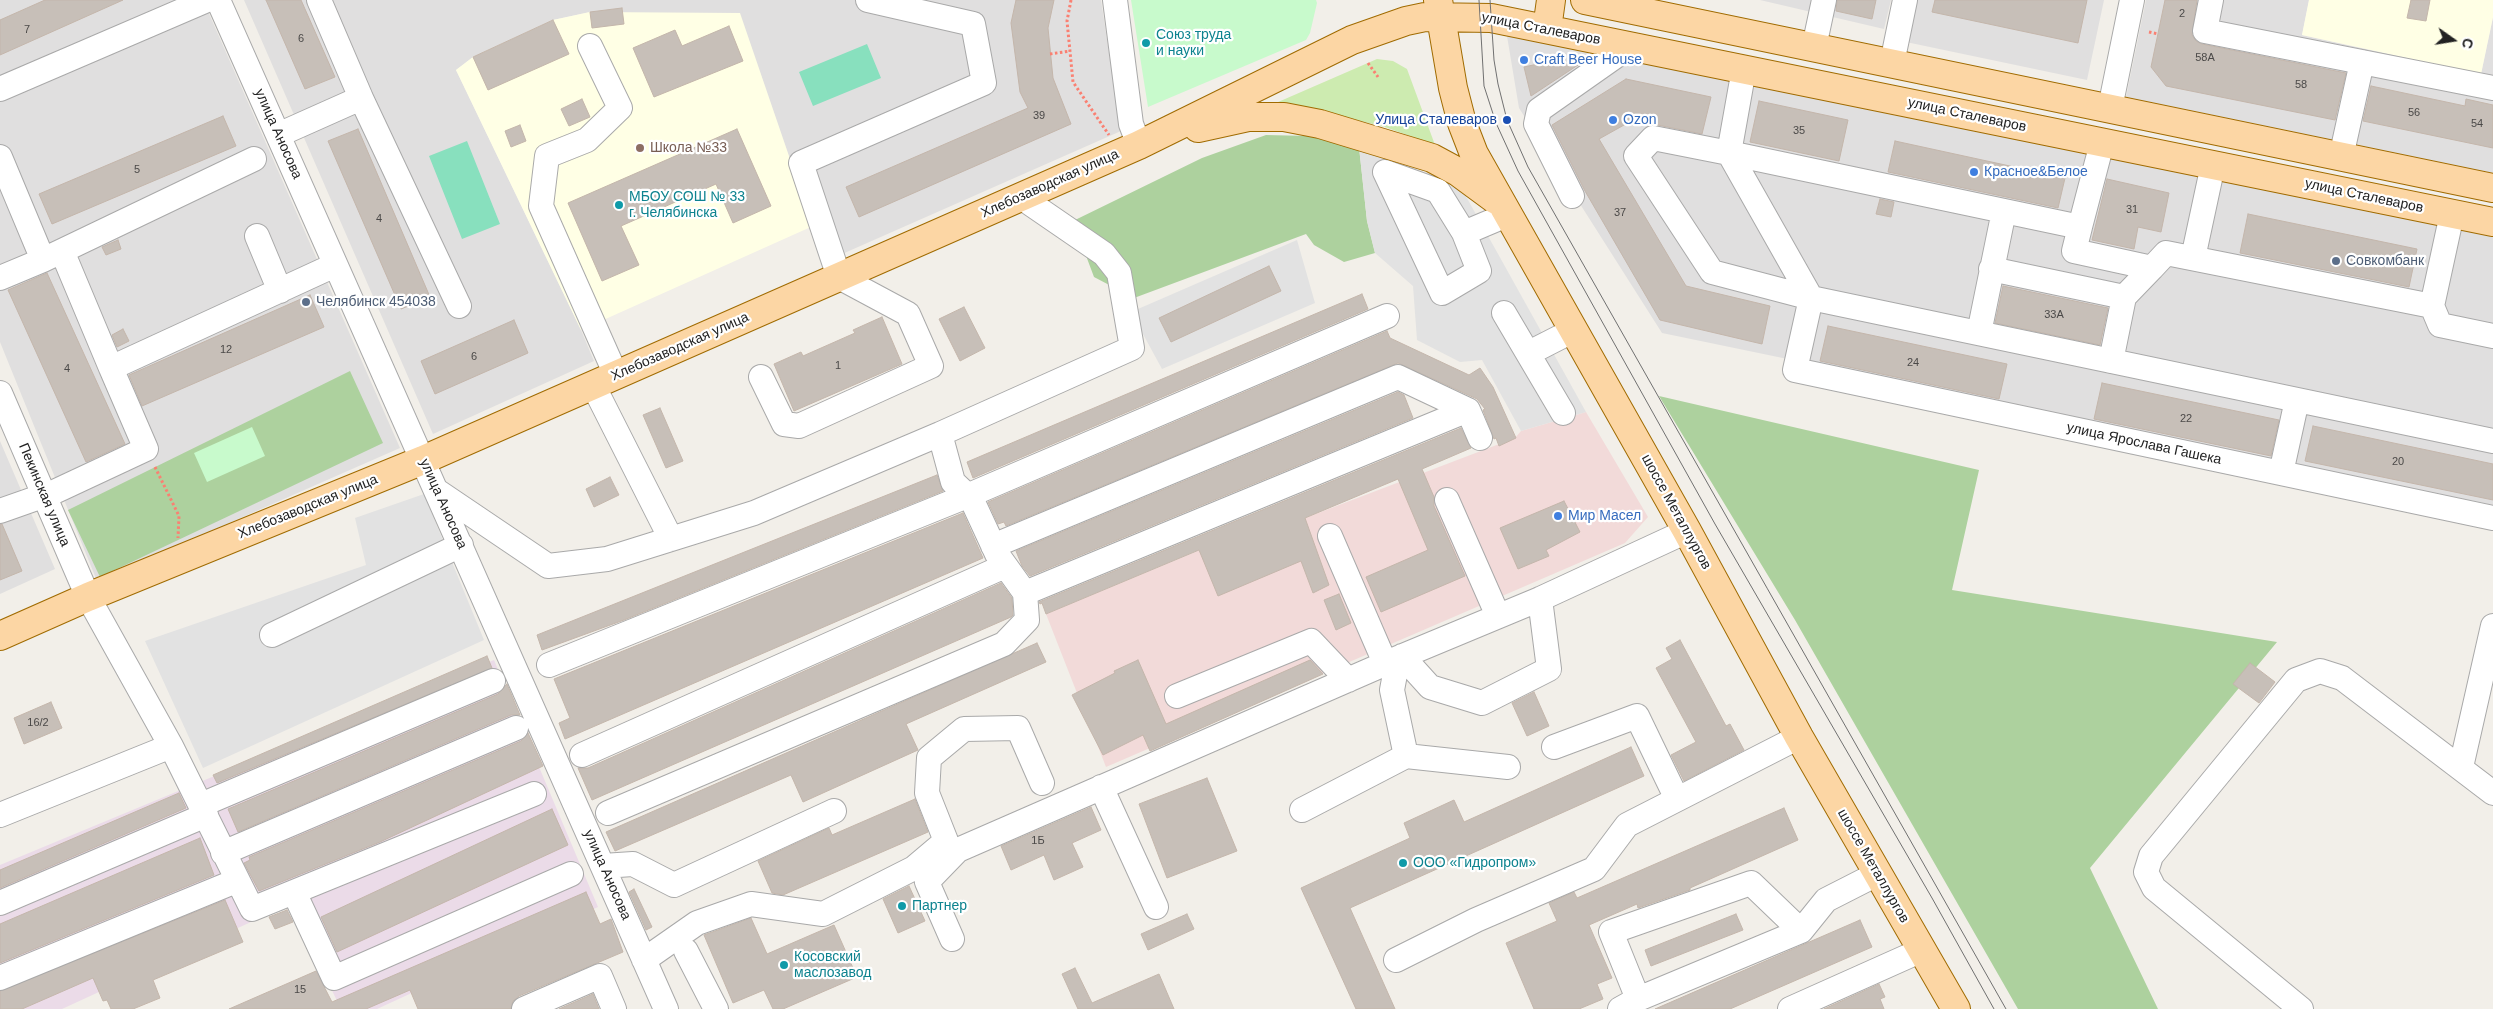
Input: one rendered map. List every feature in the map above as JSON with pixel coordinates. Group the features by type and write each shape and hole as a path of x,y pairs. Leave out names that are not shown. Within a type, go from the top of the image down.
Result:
{"main road":[{"name":"Хлебозаводская улица","path":"1352,40 1408,0"},
{"path":"1547,29 1552,0"},
{"path":"1585,0 2493,188"},
{"name":"Хлебозаводская улица","path":"0,636 88,597 424,460 1149,140 1352,40 1439,8"},
{"name":"улица Сталеваров","path":"1439,8 2493,222"},
{"name":"шоссе Металлургов","path":"1439,8 1462,123 1474,154 1688,531 1799,737 1956,1009"},
{"path":"1885,98 1892,63"},
{"path":"1149,140 1248,117 1284,117 1320,124 1432,158 1458,172 1506,210"}],"street":[{"path":"0,89 207,0"},
{"name":"улица Аносова","path":"218,0 402,417 424,460 666,1009"},
{"path":"319,0 361,98 459,306"},
{"path":"761,377 784,424 799,426 931,366 908,314 840,277 800,163 984,83 973,24 868,0"},
{"path":"1115,0 1131,124 1149,140"},
{"path":"1814,47 1824,0"},
{"path":"1892,63 1905,0"},
{"path":"2110,108 2132,0"},
{"path":"2211,0 2205,31 2493,88"},
{"path":"590,46 620,108 587,140 547,156 540,206 604,380 672,539"},
{"path":"1572,196 1536,124 1539,110 1630,46"},
{"path":"2341,156 2362,62"},
{"path":"1744,70 1729,153 1811,298"},
{"path":"278,135 361,98"},
{"path":"2080,227 1653,138 1636,156 1712,272 1811,298 2493,441"},
{"path":"2102,142 2074,251 2152,268"},
{"path":"0,158 111,368 146,449 44,496 0,511"},
{"path":"0,278 254,159"},
{"path":"2193,258 2213,165"},
{"path":"1384,172 1438,191 1464,233 1479,271 1442,293 1384,172"},
{"path":"437,491 548,566 606,559 754,513 940,434 1132,348 1119,273 1104,254 1021,197"},
{"path":"1464,233 1506,210"},
{"path":"1979,334 2004,211"},
{"path":"2452,214 2445,238 2432,306 2440,326 2493,336"},
{"path":"257,236 280,291"},
{"path":"2111,361 2124,297 2166,253 2432,306"},
{"path":"111,368 335,265"},
{"path":"1991,269 2124,297"},
{"name":"улица Ярослава Гашека","path":"1811,298 1795,370 2493,518"},
{"path":"1504,312 1563,413"},
{"path":"549,665 967,496 1387,316"},
{"path":"1529,353 1574,330"},
{"path":"993,546 1398,377 1468,410 1480,438"},
{"name":"Пекинская улица","path":"0,394 88,597 171,746 204,810 236,881 252,909 294,892"},
{"path":"2281,473 2297,400"},
{"path":"1025,593 1468,410"},
{"path":"608,814 1004,644 1027,620 1025,593 993,546 972,500 953,482 940,434"},
{"path":"1447,500 1498,616"},
{"path":"952,939 927,882 958,850 1395,659 1540,599 1688,531"},
{"path":"1330,536 1395,659 1430,687 1482,703 1549,669 1540,599"},
{"path":"272,635 461,545"},
{"path":"582,755 1005,566"},
{"path":"1177,696 1311,641 1348,680"},
{"path":"2461,767 2491,641"},
{"path":"1395,659 1392,690 1406,756"},
{"path":"2301,1009 2154,888 2146,872 2150,856 2296,680 2320,671 2342,678 2493,793"},
{"path":"0,903 492,681"},
{"path":"1554,747 1637,716 1677,799"},
{"path":"223,853 516,728"},
{"path":"644,960 697,923 733,910 751,904 824,914 914,868 946,841 927,792 929,758 964,730 1018,728 1042,783"},
{"path":"1396,960 1476,920 1594,869 1627,825 1799,737"},
{"path":"0,815 171,746"},
{"path":"1302,810 1406,756 1508,767"},
{"path":"1101,787 1156,907"},
{"path":"534,794 294,892 334,978 571,874"},
{"path":"603,866 633,864 674,884 834,811"},
{"path":"1801,931 1752,883 1611,932 1629,1004 1801,931 1826,900 1877,874"},
{"path":"0,978 236,881"},
{"path":"1790,1009 1922,950"},
{"path":"686,951 716,1009"},
{"path":"524,1009 600,976 614,1009"}],"path":[{"path":"1072,0 1067,21 1073,82 1109,135"},
{"path":"2149,32 2158,34"},
{"path":"1050,54 1070,51"},
{"path":"1368,63 1378,77"},
{"path":"146,449 179,516 178,542"}],"shaded area":[{"path":"0,0 203,0 400,448 97,581 0,342"},
{"path":"244,0 1101,0 1121,131 824,262 813,226 590,12 553,20 473,57 456,70 581,330 594,361 433,434"},
{"path":"1760,0 1891,0 1884,29"},
{"path":"1915,0 2104,0 2087,80 1906,42"},
{"path":"2146,0 2309,0 2302,35 2481,74 2493,17 2493,173 2126,97"},
{"path":"2309,0 2493,0 2493,17 2481,74 2302,35"},
{"name":"Школа №33","path":"590,12 740,13 813,226 581,330 456,70 473,57 553,20"},
{"path":"1507,36 2493,236 2493,505 1662,333 1519,108"},
{"path":"1359,147 1463,191 1586,412 1521,431 1482,360 1460,362 1417,340 1413,286 1375,253 1367,221"},
{"path":"1297,240 1315,303 1162,369 1131,312"},
{"path":"1586,412 1648,517 1625,543 1106,767 1046,614 1284,515 1305,518 1515,438 1521,431"},
{"path":"0,441 55,569 0,594"},
{"path":"424,494 484,640 203,768 145,641 366,565 355,518"},
{"path":"494,660 598,907 377,1009 341,1009 290,904 62,1009 0,1009 0,865"}],"green space":[{"path":"1131,0 1316,0 1317,3 1310,33 1306,40 1148,107"},
{"path":"867,44 881,78 813,106 799,72"},
{"path":"1377,59 1393,61 1407,69 1435,145 1385,127 1299,106 1262,109"},
{"path":"1266,135 1309,136 1359,147 1367,221 1375,253 1344,262 1314,245 1306,234 1134,298 1094,277 1073,221 1202,158"},
{"path":"467,141 500,224 462,239 429,156"},
{"path":"350,371 383,443 100,577 68,510"},
{"path":"1659,396 1979,470 1952,590 2277,642 2090,868 2158,1009 2018,1009 1795,620"},
{"path":"252,427 265,456 207,482 194,453"}],"building":[{"path":"45,0 123,0 0,55 0,20"},
{"path":"266,0 301,0 335,77 305,89"},
{"path":"1016,0 1054,0 1048,28 1053,78 1071,124 859,217 846,187 1028,108 1020,92 1011,23"},
{"path":"1837,0 1876,0 1872,19 1836,11"},
{"path":"1935,0 2087,0 2078,43 1932,12"},
{"path":"2165,0 2197,0 2192,35 2196,41 2202,44 2346,73 2335,120 2166,86 2151,67"},
{"path":"2411,0 2430,0 2426,21 2407,18"},
{"path":"622,8 624,24 592,28 590,12"},
{"path":"553,20 569,54 488,90 473,57"},
{"path":"729,26 743,61 654,97 633,48 675,30 682,46"},
{"path":"1547,62 1578,65 1531,96 1524,67"},
{"path":"1626,79 1711,97 1702,134 1633,120 1599,139 1686,286 1770,306 1762,344 1660,320 1585,191 1552,125"},
{"path":"2371,86 2465,106 2466,99 2493,105 2493,148 2363,121"},
{"path":"582,99 590,117 569,126 561,109"},
{"path":"1759,101 1848,120 1839,161 1750,142"},
{"path":"223,116 236,146 52,224 39,194"},
{"path":"520,125 526,141 511,147 505,131"},
{"path":"358,129 430,297 401,309 328,141"},
{"name":"МБОУ СОШ № 33 г. Челябинска","path":"737,129 771,206 733,223 716,184 621,226 639,265 602,281 568,203"},
{"path":"1895,141 2065,178 2058,208 1888,172"},
{"path":"2107,179 2169,193 2161,232 2138,227 2134,249 2092,240"},
{"path":"1880,199 1894,202 1891,217 1876,214"},
{"path":"2248,214 2417,249 2409,287 2240,253"},
{"path":"118,240 121,249 106,255 102,247"},
{"path":"1269,266 1281,291 1171,342 1159,318"},
{"path":"47,273 125,444 86,462 8,290"},
{"path":"2003,286 2108,308 2100,345 1995,323"},
{"path":"1362,294 1368,309 973,478 967,462"},
{"path":"310,295 324,327 142,406 129,375"},
{"path":"964,307 985,348 960,361 939,319"},
{"path":"882,317 902,364 794,411 774,364 801,352 803,356 855,333 853,330"},
{"path":"514,320 528,353 435,394 421,361"},
{"path":"1828,326 2007,364 1999,399 1820,361"},
{"path":"123,329 129,341 117,347 112,335"},
{"path":"1387,331 1390,338 1469,375 1480,368 1493,387 1516,438 1499,446 1496,438 1494,439 1483,410 1485,409 1477,399 1398,363 1006,526 1004,522 998,524 988,502"},
{"path":"2102,383 2279,420 2271,456 2094,419"},
{"path":"1398,392 1404,395 1413,418 1030,576 1022,566 1016,551"},
{"path":"660,408 683,461 666,468 643,415"},
{"path":"2313,426 2493,464 2493,500 2305,461"},
{"path":"1461,428 1471,448 1422,469 1434,497 1434,506 1465,576 1381,612 1366,577 1428,550 1398,479 1305,518 1329,585 1313,593 1301,561 1218,596 1199,550 1046,614 1042,603 1040,604 1039,602"},
{"path":"937,475 943,491 624,620 542,650 537,635"},
{"path":"610,477 619,495 594,507 586,489"},
{"path":"1564,501 1580,532 1546,550 1549,556 1518,569 1500,528"},
{"path":"963,513 983,558 565,739 559,723 570,718 554,679"},
{"path":"0,524 2,524 22,571 0,580"},
{"path":"1001,583 1012,598 1013,615 1011,617 592,800 578,768 588,768"},
{"path":"1339,594 1351,623 1336,630 1324,600"},
{"path":"1680,640 1726,726 1730,724 1744,750 1684,781 1671,755 1696,742 1656,668 1672,659 1666,648"},
{"path":"1037,643 1046,662 906,724 918,750 803,802 791,775 615,851 606,832"},
{"path":"487,656 492,668 217,783 213,775"},
{"path":"1138,660 1166,724 1310,660 1323,674 1150,751 1143,735 1103,755 1072,695 1115,673 1114,671"},
{"path":"2250,663 2275,682 2259,703 2233,684"},
{"path":"507,684 520,715 511,715 238,832 228,809 498,694"},
{"path":"1534,692 1549,726 1527,736 1512,703"},
{"path":"51,702 62,728 24,744 14,718"},
{"path":"528,733 543,766 380,842 259,891 244,863 250,860 249,857 521,741"},
{"name":"ООО «Гидропром»","path":"1631,747 1644,776 1350,908 1395,1009 1356,1009 1301,888 1410,838 1404,823 1454,800 1464,822"},
{"path":"1207,778 1237,851 1167,878 1139,804"},
{"path":"179,793 186,808 0,888 0,870"},
{"path":"915,799 928,832 783,895 772,893 758,861 829,828 832,835"},
{"path":"1091,807 1101,830 1072,843 1083,867 1054,880 1044,855 1011,870 1001,846"},
{"path":"1784,808 1798,840 1690,888 1690,890 1638,908 1637,904 1589,925 1612,978 1597,984 1603,999 1579,1009 1534,1009 1506,943 1557,921 1549,903 1574,892 1577,898"},
{"path":"552,809 568,845 337,952 321,917"},
{"path":"200,838 214,875 0,963 0,924"},
{"name":"Партнер","path":"909,886 925,921 898,933 883,899"},
{"path":"634,889 652,927 646,930 629,892"},
{"path":"586,892 600,924 611,919 623,952 519,996 513,1001 511,1009 418,1009 410,990 366,1009 229,1009 316,971 332,1002"},
{"path":"225,900 243,942 153,980 160,998 133,1009 111,1009 107,1000 103,1001 93,978 22,1009 0,1009 0,991"},
{"path":"287,910 293,922 275,929 269,917"},
{"path":"1187,914 1194,929 1148,950 1141,934"},
{"path":"1736,914 1743,930 1651,966 1645,950"},
{"name":"Косовский маслозавод","path":"751,918 767,954 834,925 857,977 783,1009 773,1009 764,990 733,1003 704,935"},
{"path":"1860,920 1872,947 1730,1009 1655,1009"},
{"path":"1075,968 1092,1003 1159,974 1174,1009 1078,1009 1062,974"},
{"path":"1879,984 1885,997 1880,999 1884,1009 1824,1009"},
{"path":"593,994 599,1009 559,1009"}],"tram line":[{"path":"1479,0 1484,86 1496,123 1518,171 1715,524 1932,898 1994,1009"},
{"path":"1490,0 1494,60 1498,84 1507,120 1528,167 2006,1009"}],"place":[{"name":"Союз труда и науки","path":"1146,43"},
{"name":"Craft Beer House","path":"1524,60"},
{"name":"Улица Сталеваров","path":"1507,120"},
{"name":"Ozon","path":"1613,120"},
{"name":"Школа №33","path":"640,148"},
{"name":"Красное&Белое","path":"1974,172"},
{"name":"МБОУ СОШ № 33 г. Челябинска","path":"619,205"},
{"name":"Совкомбанк","path":"2336,261"},
{"name":"Челябинск 454038","path":"306,302"},
{"name":"Мир Масел","path":"1558,516"},
{"name":"ООО «Гидропром»","path":"1403,863"},
{"name":"Партнер","path":"902,906"},
{"name":"Косовский маслозавод","path":"784,965"}]}
